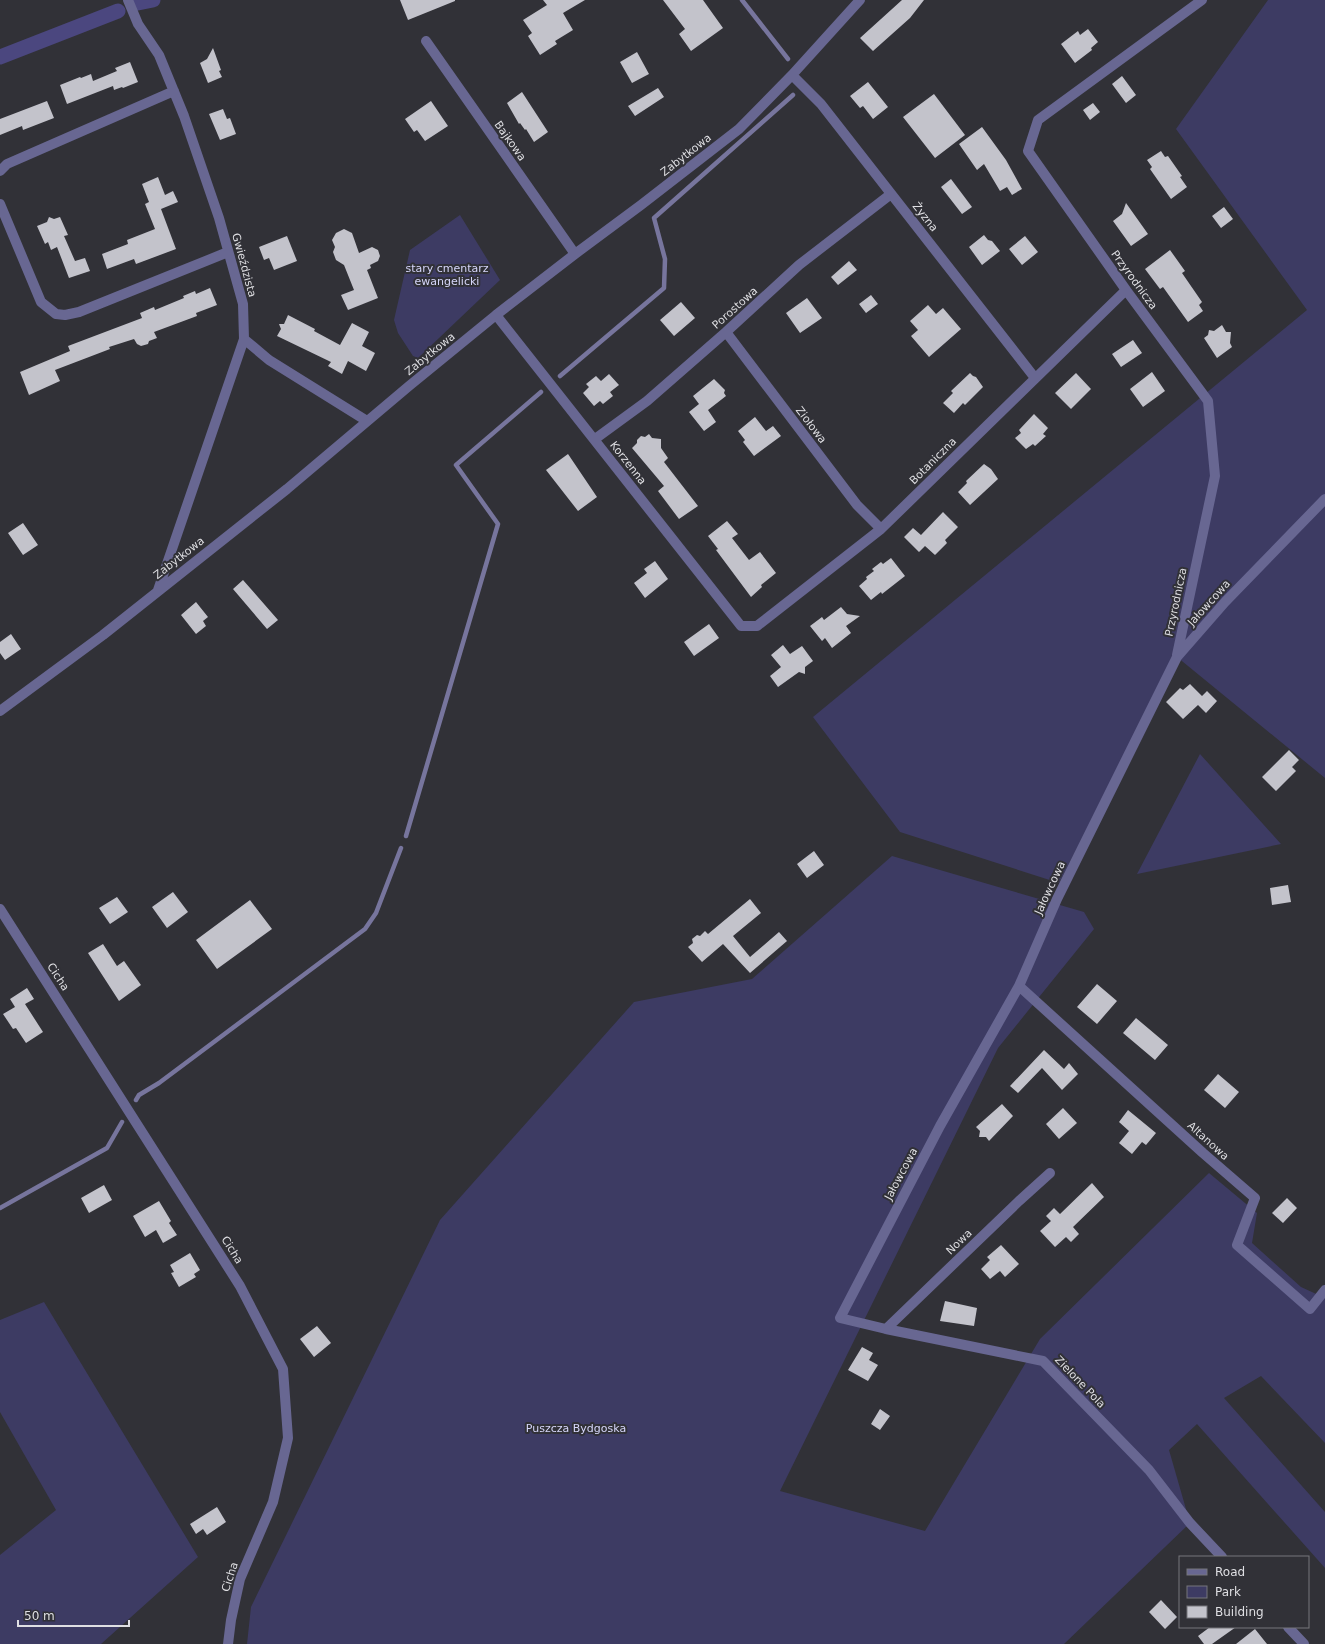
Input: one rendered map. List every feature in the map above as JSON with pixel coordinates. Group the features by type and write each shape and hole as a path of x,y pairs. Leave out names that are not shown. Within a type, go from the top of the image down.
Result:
{"street":[{"name":"Gwieździsta","path":"128,0 138,24 159,55 174,91 219,218 243,304 244,339 158,590"},
{"name":"Zabytkowa","path":"0,711 103,635 287,489 496,315 739,129 792,75 860,0"},
{"name":"Przyrodnicza","path":"1177,657 1215,476 1208,401 1126,290 1028,151 1038,120 1202,0"},
{"name":"Bajkowa","path":"426,41 575,254"},
{"name":"Żyzna","path":"792,75 821,104 1035,378"},
{"path":"0,171 7,164 174,91"},
{"name":"Porostowa","path":"595,439 647,401 726,332 799,265 891,194"},
{"path":"0,204 41,302 56,314 65,315 79,312 228,252"},
{"name":"Botaniczna","path":"741,626 757,626 881,529 1126,290"},
{"name":"Korzenna","path":"496,315 741,626"},
{"name":"Ziołowa","path":"726,332 857,506 881,529"},
{"path":"244,339 269,360 367,421"},
{"name":"Jałowcowa","path":"840,1318 940,1126 1020,986 1057,899 1177,657 1225,602 1325,499"},
{"name":"Cicha","path":"0,909 240,1286 283,1370 288,1438 274,1502 240,1578 231,1620 228,1644"},
{"name":"Altanowa","path":"1020,986 1203,1154 1255,1198 1237,1245 1310,1309 1325,1290"},
{"name":"Nowa","path":"886,1329 1050,1173"},
{"name":"Zielone Pola","path":"840,1318 886,1329 1043,1361 1148,1470 1190,1523 1221,1556"},
{"path":"1289,1628 1304,1644"}],"green space":[{"path":"1268,0 1325,0 1325,778 1177,657 1059,883 900,832 813,717 1307,310 1176,129"},
{"name":"stary cmentarz ewangelicki","path":"460,215 500,280 418,358 413,356 398,333 394,320 410,250"},
{"path":"1200,754 1281,844 1137,874"},
{"name":"Puszcza Bydgoska","path":"892,856 1084,912 1094,929 998,1048 780,1491 925,1531 1040,1339 1209,1173 1257,1213 1252,1243 1301,1287 1325,1298 1325,1443 1261,1376 1224,1398 1325,1512 1325,1568 1197,1424 1169,1450 1190,1523 1064,1644 247,1644 251,1607 440,1220 634,1002 752,979"},
{"path":"44,1302 198,1557 101,1644 0,1644 0,1555 56,1510 0,1412 0,1320"}],"building":[{"path":"400,0 455,0 455,1 408,20"},
{"path":"543,0 585,0 563,13 573,30 555,41 557,44 540,55 528,36 532,33 523,20 547,5"},
{"path":"663,0 703,0 723,28 691,51 679,34 685,29"},
{"path":"902,0 924,0 910,18 873,51 860,38"},
{"path":"1088,29 1098,42 1091,48 1092,50 1075,63 1061,44 1078,31 1080,35"},
{"path":"213,48 222,77 208,83 200,63 207,59"},
{"path":"637,52 649,74 632,83 620,62"},
{"path":"130,62 138,82 114,90 113,86 67,104 60,85 91,74 93,81 117,71 115,68"},
{"path":"1122,76 1136,95 1126,103 1112,84"},
{"path":"868,82 888,107 873,119 863,106 860,108 850,96"},
{"path":"658,88 664,97 635,116 628,106"},
{"path":"522,92 548,132 534,142 526,129 525,130 520,123 519,124 507,103"},
{"path":"934,94 965,135 935,158 903,117"},
{"path":"47,101 54,118 23,130 22,126 0,135 0,119"},
{"path":"431,101 448,126 425,141 417,130 414,132 405,119"},
{"path":"1093,103 1100,112 1090,120 1083,110"},
{"path":"223,109 227,119 230,118 236,134 220,140 209,114"},
{"path":"982,127 1006,160 1022,189 1012,195 1007,187 1000,191 984,164 977,170 959,144"},
{"path":"1161,151 1165,157 1168,156 1182,176 1180,177 1187,187 1171,199 1150,169 1152,167 1147,160"},
{"path":"158,177 165,195 173,191 178,202 161,209 176,249 136,264 134,259 107,269 102,254 128,244 127,240 155,229 145,204 149,202 142,184"},
{"path":"951,179 972,207 962,214 941,187"},
{"path":"1126,203 1148,234 1131,246 1113,221 1122,214"},
{"path":"1224,207 1233,219 1221,228 1212,216"},
{"path":"49,217 54,219 60,217 68,235 64,236 75,261 85,258 90,271 69,278 57,247 51,250 48,242 45,244 37,226 47,222"},
{"path":"344,229 352,233 359,253 372,247 378,250 380,256 378,261 370,265 371,268 367,270 378,298 348,310 341,295 354,290 344,265 336,260 333,252 335,247 332,240 336,233"},
{"path":"984,235 988,240 992,241 1000,251 982,265 969,247"},
{"path":"287,236 297,261 274,270 269,258 264,260 259,247"},
{"path":"1025,236 1038,252 1022,265 1009,249"},
{"path":"1170,250 1185,271 1182,273 1202,302 1199,305 1203,311 1188,322 1163,287 1160,289 1145,269"},
{"path":"849,261 857,270 838,285 831,277"},
{"path":"210,288 217,305 196,313 197,316 154,332 157,338 149,341 148,344 141,346 137,344 134,339 109,347 110,349 55,370 60,381 29,395 20,372 70,351 68,346 142,318 140,313 154,307 155,310 184,298 183,296 195,291 196,294"},
{"path":"871,295 878,304 866,313 859,304"},
{"path":"807,298 822,318 800,333 786,313"},
{"path":"681,302 695,318 674,336 660,320"},
{"path":"928,305 936,314 943,308 961,329 929,357 911,336 918,330 910,321"},
{"path":"288,315 315,329 314,331 340,345 352,323 369,332 362,346 375,353 366,371 348,361 342,374 328,366 331,362 277,336 281,329 279,324 284,324"},
{"path":"1222,325 1226,332 1231,332 1230,343 1232,347 1217,358 1204,338 1208,335 1209,330 1214,331"},
{"path":"1133,340 1142,353 1121,367 1112,354"},
{"path":"1152,372 1165,391 1143,407 1130,389"},
{"path":"970,373 976,377 983,387 965,405 963,403 954,413 943,403 953,393 951,391"},
{"path":"1076,373 1091,389 1071,409 1055,393"},
{"path":"609,374 619,385 610,392 613,396 603,404 600,401 594,406 583,393 589,387 586,384 596,376 601,381"},
{"path":"714,379 725,390 724,393 726,396 708,410 716,422 704,431 689,412 699,404 693,396"},
{"path":"1034,414 1048,428 1043,434 1046,436 1035,446 1033,444 1026,449 1015,438 1021,433 1019,430"},
{"path":"755,417 766,431 773,426 781,436 754,456 743,442 745,440 738,431"},
{"path":"649,434 652,438 661,439 661,448 668,458 664,462 698,506 679,519 658,491 664,486 632,448 641,436 645,437"},
{"path":"568,454 597,497 578,511 546,470"},
{"path":"984,464 991,469 998,479 970,505 958,492 967,483 966,481"},
{"path":"943,512 958,527 945,540 947,543 935,555 925,546 919,552 904,537 913,528 921,535"},
{"path":"727,521 738,534 732,538 749,560 760,552 776,573 761,585 762,587 751,597 716,550 718,549 708,536"},
{"path":"23,523 38,545 23,555 8,533"},
{"path":"891,558 905,576 882,594 881,592 871,600 859,586 867,579 866,577 874,571 872,569 881,562 883,564"},
{"path":"655,561 668,579 645,598 634,583 647,573 644,569"},
{"path":"243,580 278,620 267,629 233,589"},
{"path":"196,602 208,617 203,621 206,626 196,634 181,615"},
{"path":"841,607 847,614 860,616 846,626 851,633 832,648 825,638 822,641 810,626 822,617 824,620"},
{"path":"709,624 719,638 694,656 684,642"},
{"path":"11,634 21,649 5,660 0,653 0,642"},
{"path":"783,645 790,654 802,646 813,661 805,667 805,674 799,672 778,687 770,676 781,667 771,655"},
{"path":"1190,684 1202,696 1207,691 1217,701 1206,713 1198,705 1183,719 1166,702 1180,688 1183,690"},
{"path":"1289,750 1299,760 1292,767 1296,771 1276,791 1262,777"},
{"path":"814,851 824,865 807,878 797,864"},
{"path":"1288,885 1291,902 1272,905 1270,888"},
{"path":"173,892 188,912 167,928 152,907"},
{"path":"117,897 128,912 110,924 99,908"},
{"path":"750,899 761,913 733,936 750,957 779,932 787,941 750,973 723,944 702,962 688,947 693,943 692,939 697,935 700,936 705,931 708,934"},
{"path":"250,900 272,929 217,969 196,940"},
{"path":"103,944 117,966 124,961 141,985 119,1001 88,953"},
{"path":"1097,984 1117,1001 1097,1024 1077,1007"},
{"path":"27,988 34,999 25,1004 43,1032 26,1043 16,1028 13,1029 3,1014 15,1007 10,999"},
{"path":"1136,1018 1168,1045 1155,1060 1123,1033"},
{"path":"1044,1050 1064,1069 1069,1063 1078,1074 1062,1090 1042,1068 1018,1093 1010,1086"},
{"path":"1218,1074 1239,1092 1225,1108 1204,1090"},
{"path":"1002,1104 1013,1116 989,1141 986,1137 979,1137 980,1131 976,1127"},
{"path":"1063,1108 1077,1123 1059,1139 1046,1124"},
{"path":"1128,1110 1156,1133 1146,1145 1142,1142 1132,1154 1119,1143 1129,1131 1119,1122"},
{"path":"1092,1183 1104,1197 1073,1227 1079,1234 1071,1242 1066,1237 1055,1247 1040,1231 1051,1221 1046,1216 1054,1208 1060,1214"},
{"path":"104,1185 112,1200 89,1213 81,1198"},
{"path":"1287,1198 1297,1208 1283,1223 1272,1213"},
{"path":"159,1201 171,1221 169,1223 177,1235 163,1243 156,1230 145,1237 133,1216"},
{"path":"1001,1245 1019,1264 1005,1277 1000,1271 990,1279 981,1269 990,1260 987,1257"},
{"path":"190,1253 200,1270 194,1274 196,1277 179,1287 171,1273 174,1272 170,1265"},
{"path":"945,1301 977,1308 974,1326 940,1321"},
{"path":"317,1326 331,1343 314,1357 300,1339"},
{"path":"862,1347 873,1353 869,1360 878,1365 868,1381 848,1370"},
{"path":"880,1409 890,1416 880,1430 871,1424"},
{"path":"217,1507 226,1522 207,1535 203,1529 196,1534 190,1524"},
{"path":"1161,1600 1177,1617 1165,1629 1149,1612"},
{"path":"1209,1628 1235,1628 1212,1644 1204,1644 1198,1636"},
{"path":"1255,1629 1267,1644 1236,1644"}],"waterway":[{"path":"138,3 153,0"},
{"path":"742,0 788,59"},
{"path":"0,57 118,11"},
{"path":"560,376 664,288 665,259 654,218 793,95"},
{"path":"406,836 498,524 456,465 541,392"},
{"path":"136,1100 139,1095 159,1083 365,929 376,913 401,848"},
{"path":"0,1208 107,1148 122,1122"}]}
